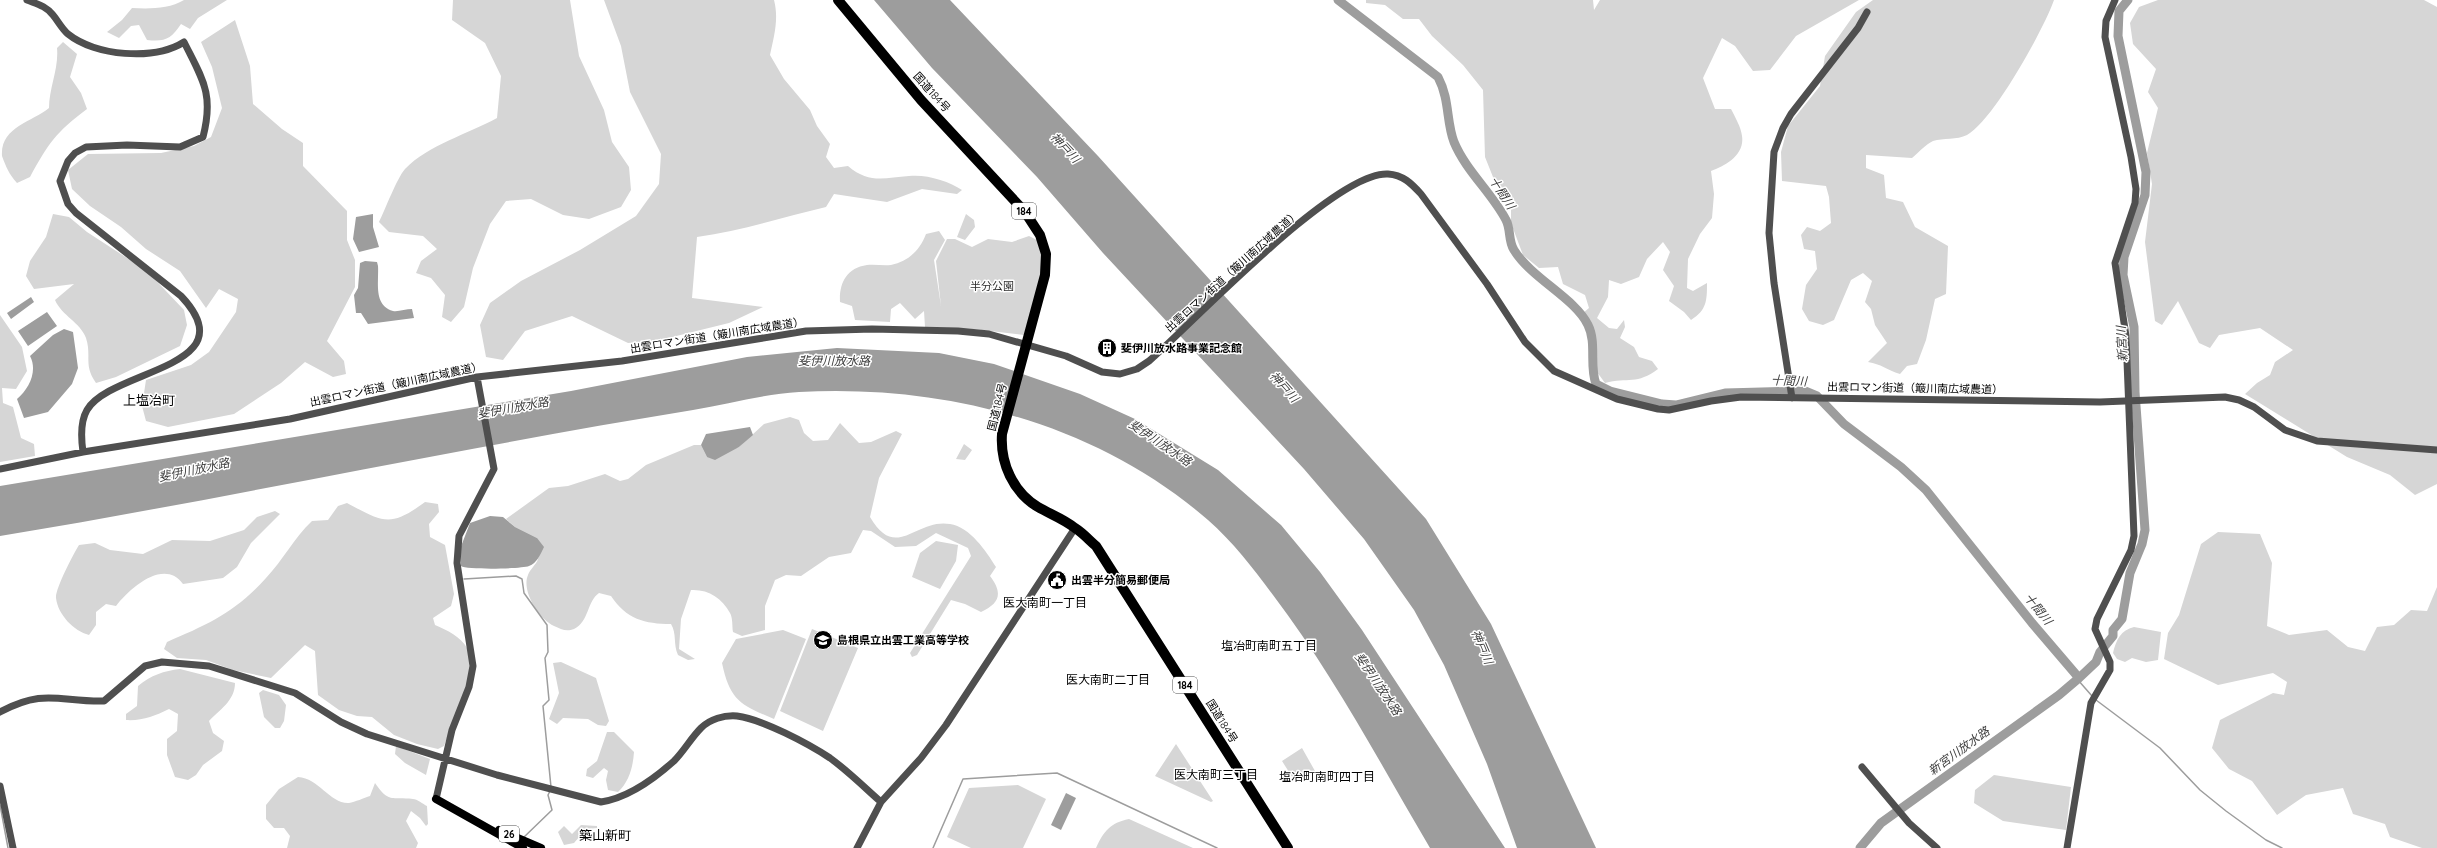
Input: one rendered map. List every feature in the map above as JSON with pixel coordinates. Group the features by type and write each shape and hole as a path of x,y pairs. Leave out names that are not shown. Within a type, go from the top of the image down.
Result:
{"highway":[{"name":"国道184号","path":"838,0 921,100 1025,212 1040,235 1046,254 1045,275 1002,434 1001,448 1004,463 1011,478 1023,496 1036,506 1075,528 1096,546 1288,848"}],"main road":[{"name":"26","path":"436,799 523,848"},
{"name":"26","path":"476,822 542,848"}],"street":[{"path":"27,0 44,7 53,14 66,33 82,44 115,53 153,52 177,46 184,42 208,96 208,116 203,137 180,148 127,145 86,147 75,153 63,172 60,181 62,192 76,213 181,296 193,309 199,328 193,349 183,357 171,365 114,386 93,402 86,410 83,420 83,452"},
{"path":"2067,848 2091,703 2108,674 2110,667 2095,629 2096,619 2131,550 2134,536 2134,401 2115,263 2135,203 2136,189 2132,157 2105,37 2106,21 2115,0"},
{"path":"1792,398 1770,252 1770,194 1774,152 1783,128 1791,114 1858,28 1867,12"},
{"name":"出雲ロマン街道（簸川南広域農道）","path":"0,469 83,452 290,419 477,377 622,361 806,331 958,331 988,334 1026,343 1066,356 1102,372 1120,374 1137,369 1164,348 1282,237 1340,193 1373,176 1388,174 1402,177 1410,181 1421,194 1487,284 1525,342 1554,371 1617,399 1658,409 1669,410 1711,401 1741,397 2134,401 2225,397 2239,400 2254,407 2285,430 2317,442 2437,450"},
{"path":"436,799 452,730 469,688 473,666 457,563 458,536 494,469 491,460 477,377"},
{"path":"857,848 881,802 921,758 946,725 1075,528"},
{"path":"0,712 17,702 43,696 104,701 145,666 162,662 209,666 278,686 319,707 341,722 366,734 446,760 553,791 601,802 617,800 659,772 674,760 707,722 720,717 736,716 771,727 814,748 832,759 881,802"},
{"path":"1862,767 1906,820 1919,834 1937,848"},
{"path":"0,786 13,848"}],"green space":[{"path":"184,0 227,0 198,18 190,29 181,24 171,36 163,40 147,40 139,25 131,26 119,38 107,32 122,20 132,8 165,7"},
{"path":"453,0 570,0 579,56 604,110 612,142 629,167 631,190 621,207 589,219 563,215 531,199 506,201 490,224 473,268 464,307 451,322 442,317 445,295 431,278 416,273 421,261 437,249 423,236 389,232 379,222 402,173 414,161 425,153 449,140 497,118 501,76 485,43 452,20"},
{"path":"604,0 774,0 776,21 770,55 784,79 810,110 817,126 830,144 826,157 834,168 848,166 856,172 870,178 916,176 930,177 944,181 962,190 957,194 922,189 887,202 834,194 826,207 746,228 697,237 692,298 763,307 729,323 660,340 628,343 572,316 525,331 503,360 486,357 480,325 490,303 521,281 580,250 636,216 659,184 661,154 630,92 621,46"},
{"path":"1366,0 1593,0 1594,10 1600,0 1859,0 1796,36 1770,70 1753,71 1735,46 1722,38 1703,78 1715,109 1731,109 1738,122 1742,136 1742,143 1733,159 1711,171 1714,194 1712,218 1700,234 1688,259 1687,288 1693,291 1707,283 1705,304 1700,312 1691,320 1684,312 1669,301 1674,286 1663,270 1670,252 1663,242 1647,259 1639,277 1621,284 1609,280 1608,297 1597,318 1609,328 1617,329 1624,320 1625,327 1620,338 1634,347 1639,357 1652,361 1658,369 1651,374 1638,379 1605,383 1597,372 1592,330 1583,313 1589,308 1585,295 1563,284 1558,267 1539,268 1523,255 1511,223 1511,206 1495,182 1485,157 1483,90 1463,65 1432,36 1419,19 1403,19 1385,5 1366,3"},
{"path":"1873,0 2054,0 2029,52 2003,94 1978,126 1963,137 1930,142 1912,158 1866,155 1866,168 1884,175 1886,198 1903,202 1915,227 1948,246 1946,294 1935,299 1926,340 1917,364 1907,366 1900,374 1877,364 1868,362 1887,343 1875,325 1871,309 1865,302 1872,281 1863,273 1851,280 1834,320 1823,325 1809,321 1802,309 1806,285 1817,269 1815,251 1804,249 1801,235 1807,227 1820,231 1831,223 1829,197 1826,186 1782,181 1781,152 1788,126 1820,86 1825,56 1856,12"},
{"path":"2158,0 2424,0 2437,7 2437,484 2415,495 2390,475 2347,457 2245,394 2257,383 2270,375 2275,362 2293,350 2260,328 2219,335 2210,348 2199,343 2178,301 2162,325 2155,321 2145,242 2152,184 2147,153 2158,108 2148,92 2156,69 2133,44 2130,23 2139,7"},
{"path":"235,20 250,66 253,104 282,129 303,143 303,166 347,211 347,240 355,260 355,287 327,341 344,361 346,374 333,377 305,362 281,383 234,414 168,427 146,421 142,406 146,380 191,365 209,352 236,312 238,299 219,289 206,308 180,271 146,249 121,227 90,206 72,189 68,170 88,154 161,153 194,146 211,137 222,108 212,67 201,42"},
{"path":"63,42 77,54 70,77 81,93 87,109 54,139 30,177 17,183 3,160 3,146 6,138 18,126 49,108 49,100 57,63 57,48"},
{"path":"53,214 69,217 87,232 147,271 184,310 187,325 180,346 116,377 96,383 90,371 88,344 86,338 80,328 58,306 55,300 74,284 34,289 26,276 30,261 46,237"},
{"path":"966,214 974,220 975,227 965,240 957,237"},
{"name":"半分公園","path":"939,231 945,240 934,260 941,306 936,261 947,239 955,239 972,247 988,239 1012,242 1029,236 1039,241 1043,268 1024,335 973,329 925,327 924,311 915,319 900,303 891,309 890,322 855,320 852,306 840,302 841,289 845,278 849,273 867,265 891,265 903,261 917,250 926,234"},
{"path":"0,315 22,347 27,371 16,389 2,388 3,403 13,407 21,438 34,444 35,456 0,462"},
{"path":"790,417 799,420 804,433 813,441 828,440 840,423 859,443 871,442 896,431 902,434 879,478 870,517 880,530 889,536 898,537 907,535 938,524 950,524 964,530 977,541 996,567 990,576 998,592 996,601 981,612 965,604 951,600 917,655 912,657 910,653 971,556 968,548 936,533 916,546 895,547 871,531 863,530 851,553 829,557 801,576 786,575 775,580 765,606 765,630 742,636 733,632 731,615 719,599 703,591 691,590 681,619 679,649 695,659 688,660 678,655 671,624 653,623 637,619 623,610 611,596 599,593 592,601 583,622 571,630 564,630 554,626 537,611 529,596 526,581 539,557 537,538 515,527 506,519 549,488 568,486 605,474 620,481 628,479 646,465 694,445 701,445 707,457 739,447 764,424"},
{"path":"964,444 972,450 965,460 956,459"},
{"path":"425,502 438,504 439,512 429,524 430,537 445,545 454,594 451,606 433,618 435,625 461,640 467,648 470,657 470,669 463,697 444,746 438,749 417,744 394,735 372,717 357,716 339,710 318,695 315,651 305,645 271,678 233,670 206,660 177,658 164,649 167,642 208,623 244,600 272,571 312,521 328,520 338,506 347,503 369,515 378,518 394,519 403,516"},
{"path":"275,511 280,514 251,543 237,567 223,578 183,584 175,577 166,574 148,578 130,591 116,606 106,604 96,612 96,625 89,635 72,626 63,616 57,604 56,593 58,587 79,545 95,543 110,550 143,554 172,540 210,541 244,530 257,517"},
{"path":"2218,532 2260,534 2272,563 2267,626 2289,635 2327,630 2348,647 2365,651 2377,627 2394,625 2411,610 2427,611 2437,587 2437,848 2422,848 2390,837 2385,824 2353,814 2343,788 2306,795 2277,815 2252,781 2229,769 2212,748 2220,720 2273,693 2284,695 2287,682 2273,673 2218,685 2164,659 2168,633 2179,615 2201,544"},
{"path":"936,541 958,545 956,561 940,589 912,577 920,553"},
{"path":"2134,627 2161,632 2158,660 2146,662 2132,658 2125,662 2117,659 2113,653 2120,636 2129,628"},
{"path":"812,629 858,648 823,731 780,711"},
{"path":"783,630 806,639 774,719 753,710 733,694 725,676 722,663 736,639"},
{"path":"561,662 596,678 609,721 606,726 598,725 588,719 563,718 557,724 549,719 559,693 553,663"},
{"path":"180,669 235,683 229,700 209,721 213,733 224,741 222,751 203,765 196,775 188,780 175,777 167,755 167,739 177,731 178,714 169,709 148,718 126,720 126,714 137,706 138,686 158,674"},
{"path":"263,690 279,695 286,705 284,721 280,728 275,728 264,717 259,693"},
{"path":"607,732 614,732 634,752 630,774 625,784 618,792 608,790 606,780 608,771 604,768 593,778 586,776 587,769 597,761"},
{"path":"1176,744 1213,801 1211,802 1155,776"},
{"path":"396,746 430,759 426,775 405,763 395,754"},
{"path":"1302,748 1315,771 1299,781 1294,780 1282,761"},
{"path":"1994,775 2071,787 2066,830 2003,821 1974,803 1975,790"},
{"path":"298,777 305,778 312,782 336,800 349,803 370,796 375,783 384,794 391,798 415,799 427,806 428,824 426,826 420,818 411,811 406,821 418,843 416,848 287,848 290,836 284,828 274,828 266,819 266,805 279,789"},
{"path":"1018,785 1046,799 1023,848 971,848 947,837 969,788"},
{"path":"1129,819 1193,848 1096,848 1105,832 1112,825"},
{"path":"581,825 597,826 597,828 586,829 574,843 564,845 558,832 564,826 572,834"}],"water":[{"name":"神戸川","path":"874,0 950,0 1098,156 1426,519 1491,624 1596,848 1517,848 1487,764 1444,665 1414,610 1364,539 1304,469 1103,253 1037,177 932,68"},
{"path":"373,214 373,227 379,247 359,252 353,239 356,217"},
{"path":"365,261 377,262 378,292 382,304 393,311 412,309 414,318 368,324 361,313 356,313 354,295 358,288 360,263"},
{"path":"31,297 34,302 11,319 7,313"},
{"path":"47,312 57,326 28,346 18,331"},
{"path":"64,329 73,332 78,368 72,384 48,412 24,418 17,399 25,390 33,374 30,356 53,335"},
{"name":"斐伊川放水路","path":"837,348 939,353 994,364 1080,394 1135,419 1218,470 1281,525 1320,572 1362,630 1505,848 1430,848 1336,687 1316,656 1295,625 1250,565 1226,537 1208,520 1164,486 1117,458 1068,435 1016,417 963,403 909,395 854,391 799,392 773,395 527,439 118,516 0,536 0,486 571,391 747,357"},
{"path":"750,427 753,435 739,447 715,460 707,457 701,445 706,434"},
{"path":"490,516 503,517 515,527 537,538 544,547 534,563 524,567 483,569 461,566 460,549 470,523"},
{"path":"1066,793 1076,798 1061,830 1051,825"}],"waterway":[{"name":"十間川","path":"1338,0 1438,77 1446,102 1454,142 1465,163 1494,200 1506,220 1514,250 1531,270 1564,297 1582,315 1588,325 1592,339 1593,370 1596,384 1610,391 1662,404 1676,405 1725,393 1805,391 1817,396 1844,424 1901,467 1926,490 2032,623 2079,678 2059,695 1881,823 1860,848"},
{"name":"新宮川","path":"2079,678 2096,662 2100,652 2113,636 2113,630 2122,619 2130,573 2142,544 2145,530 2135,392 2134,327 2123,275 2124,257 2145,195 2146,172 2118,36 2119,11 2128,0"},
{"path":"464,579 516,576 522,579 524,593 547,625 548,652 545,658 549,700 543,706 551,787"},
{"name":"十間川","path":"2078,680 2092,696"},
{"name":"十間川","path":"2096,700 2160,748 2200,790 2226,811 2266,840 2282,848"},
{"path":"933,848 963,779 1057,773 1217,848"},
{"path":"523,838 552,810 548,795 550,791"},
{"path":"0,805 8,848"}],"place":[{"name":"斐伊川放水路事業記念館","path":"1107,348"},
{"name":"出雲半分簡易郵便局","path":"1057,580"},
{"name":"島根県立出雲工業高等学校","path":"823,640"}],"district":[{"name":"上塩冶町","path":"149,400"},
{"name":"医大南町一丁目","path":"1045,603"},
{"name":"塩冶町南町五丁目","path":"1269,646"},
{"name":"医大南町二丁目","path":"1108,680"},
{"name":"医大南町三丁目","path":"1216,775"},
{"name":"塩冶町南町四丁目","path":"1327,777"},
{"name":"築山新町","path":"605,835"}],"water label":[{"name":"新宮川放水路","path":"1959,751"}]}
